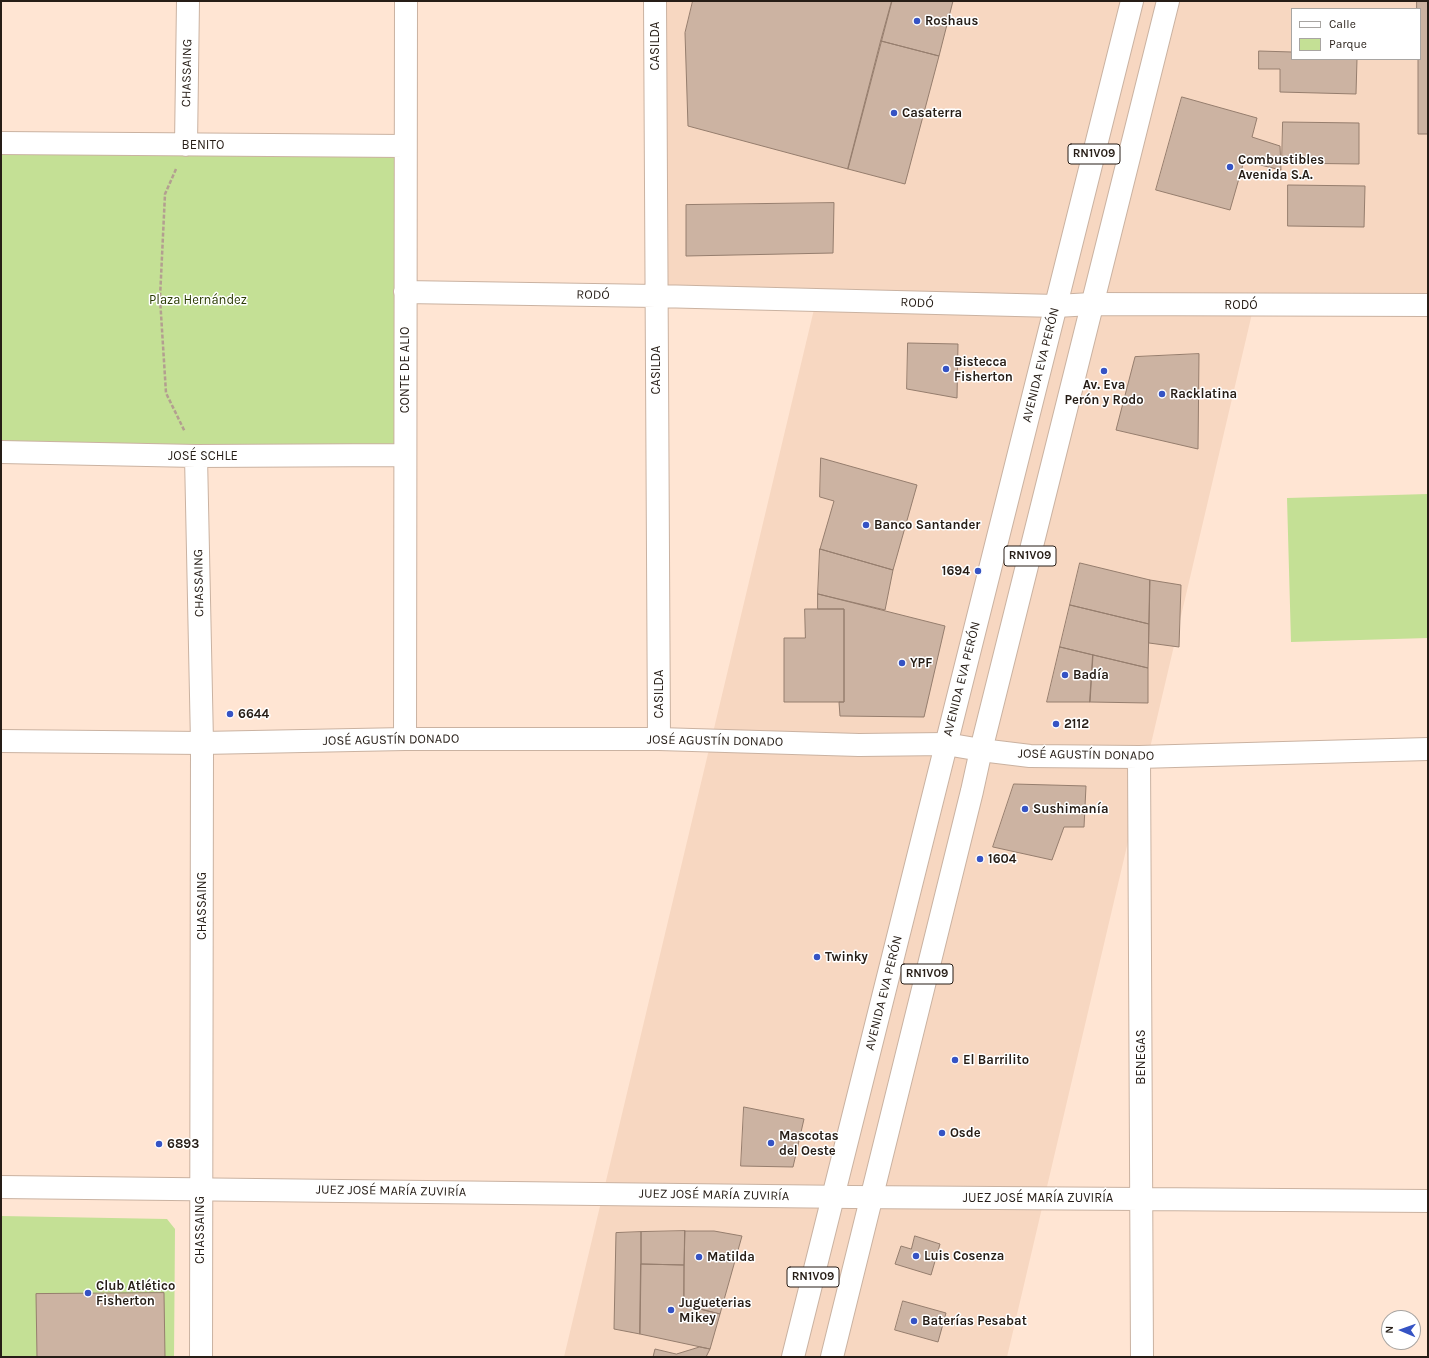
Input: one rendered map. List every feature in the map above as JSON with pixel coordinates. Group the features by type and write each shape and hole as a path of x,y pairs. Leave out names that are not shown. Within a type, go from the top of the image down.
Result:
{"street":[{"name":"CHASSAING","path":"186,145 188,1"},
{"name":"CONTE DE ALIO","path":"405,738 406,1"},
{"name":"CASILDA","path":"655,1 659,739"},
{"name":"AVENIDA EVA PERÓN","path":"793,1357 1132,1"},
{"name":"RN1V09","path":"832,1357 981,750 1168,1"},
{"name":"BENITO","path":"1,143 406,146"},
{"name":"RODÓ","path":"405,292 656,296 1056,306 1092,304 1428,305"},
{"name":"JOSÉ SCHLE","path":"1,452 196,456 405,455"},
{"name":"CHASSAING","path":"196,456 202,743 200,1189 201,1357"},
{"name":"JOSÉ AGUSTÍN DONADO","path":"1,741 202,743 405,738 659,739 859,745 946,744 1030,756 1139,757 1428,749"},
{"name":"BENEGAS","path":"1139,757 1142,1357"},
{"name":"JUEZ JOSÉ MARÍA ZUVIRÍA","path":"1,1188 833,1197 1428,1201"}],"path":[{"path":"186,145 165,194 160,298 166,393 196,456"}],"shaded area":[{"path":"655,1 1428,1 1428,305 1254,305 1007,1357 564,1357 816,301 656,296"}],"green space":[{"name":"Plaza Hernández","path":"1,143 405,146 405,455 1,452"},
{"path":"1428,494 1428,638 1291,642 1287,498"},
{"name":"Club Atlético Fisherton","path":"1,1216 167,1219 175,1229 174,1357 1,1357"}],"building":[{"path":"693,1 892,1 848,169 688,126 685,33"},
{"name":"Roshaus","path":"892,1 953,1 939,56 881,41"},
{"path":"1417,1 1428,1 1428,134 1418,134 1418,60 1421,60 1421,8 1417,8"},
{"name":"Casaterra","path":"881,41 939,56 905,184 848,169"},
{"path":"1259,51 1291,52 1291,60 1357,60 1356,94 1280,92 1280,69 1259,69"},
{"path":"1182,97 1257,118 1252,137 1280,146 1281,170 1244,161 1230,210 1156,190"},
{"path":"1283,122 1359,123 1359,164 1282,163"},
{"path":"1288,185 1365,186 1364,227 1288,226"},
{"path":"834,203 833,253 686,256 686,205"},
{"path":"908,343 958,344 957,398 907,389"},
{"name":"Racklatina","path":"1199,354 1198,449 1116,430 1135,357"},
{"name":"Banco Santander","path":"821,458 917,485 893,570 820,549 834,501 820,497"},
{"path":"820,549 893,570 885,610 818,594"},
{"path":"1080,563 1150,580 1149,624 1070,605"},
{"path":"1150,580 1181,585 1179,647 1149,643"},
{"path":"818,594 945,626 924,717 840,716 839,702 844,702 844,609 818,609"},
{"path":"1070,605 1149,624 1148,668 1060,647"},
{"path":"805,609 844,609 844,702 784,702 784,638 805,638"},
{"path":"1060,647 1093,655 1090,702 1047,702"},
{"path":"1093,655 1148,668 1148,703 1090,702"},
{"path":"1014,784 1086,786 1084,827 1064,827 1052,860 993,847"},
{"name":"Mascotas del Oeste","path":"744,1107 804,1119 793,1167 741,1166"},
{"path":"685,1231 714,1231 742,1236 720,1314 684,1305"},
{"path":"685,1231 684,1265 641,1264 641,1232"},
{"path":"641,1232 640,1334 614,1329 616,1233"},
{"path":"915,1236 940,1244 931,1275 895,1264 901,1246 911,1249"},
{"name":"Jugueterias Mikey","path":"641,1264 684,1265 684,1305 720,1314 710,1349 640,1334"},
{"path":"164,1293 165,1357 37,1357 36,1294"},
{"path":"903,1301 946,1313 938,1342 895,1330"},
{"path":"700,1347 710,1349 706,1357 653,1357 655,1349 676,1354"}],"place":[{"name":"Roshaus","path":"917,21"},
{"name":"Casaterra","path":"894,113"},
{"name":"Combustibles Avenida S.A.","path":"1230,167"},
{"name":"Bistecca Fisherton","path":"946,369"},
{"name":"Av. Eva Perón y Rodo","path":"1104,371"},
{"name":"Racklatina","path":"1162,394"},
{"name":"Banco Santander","path":"866,525"},
{"name":"1694","path":"978,571"},
{"name":"YPF","path":"902,663"},
{"name":"Badía","path":"1065,675"},
{"name":"6644","path":"230,714"},
{"name":"2112","path":"1056,724"},
{"name":"Sushimanía","path":"1025,809"},
{"name":"1604","path":"980,859"},
{"name":"Twinky","path":"817,957"},
{"name":"El Barrilito","path":"955,1060"},
{"name":"Osde","path":"942,1133"},
{"name":"Mascotas del Oeste","path":"771,1143"},
{"name":"6893","path":"159,1144"},
{"name":"Luis Cosenza","path":"916,1256"},
{"name":"Matilda","path":"699,1257"},
{"name":"Club Atlético Fisherton","path":"88,1293"},
{"name":"Jugueterias Mikey","path":"671,1310"},
{"name":"Baterías Pesabat","path":"914,1321"}]}
